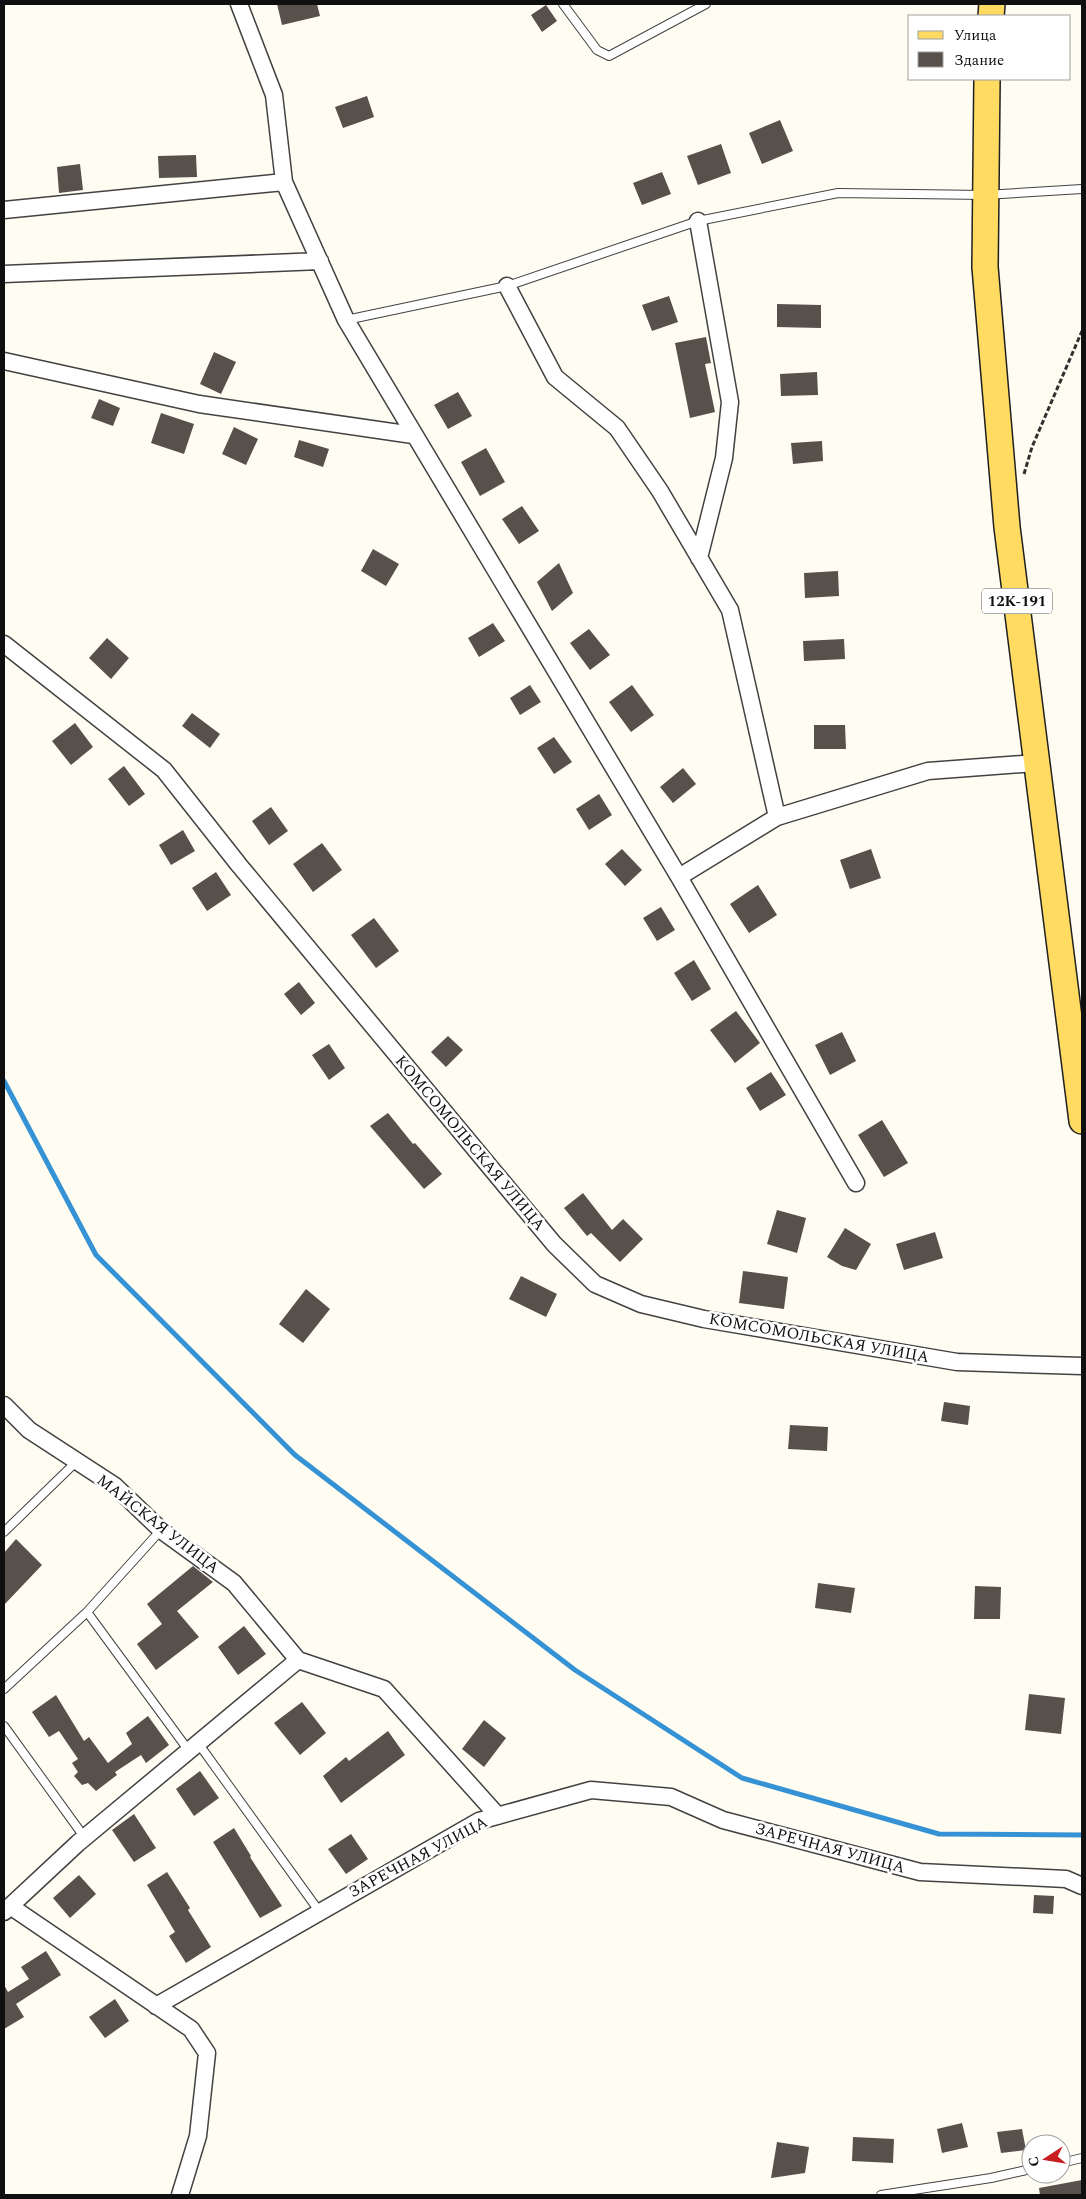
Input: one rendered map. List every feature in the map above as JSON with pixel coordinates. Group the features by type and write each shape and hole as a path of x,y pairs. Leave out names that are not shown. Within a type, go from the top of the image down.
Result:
{"main road":[{"name":"12К-191","path":"987,80 985,267 1006,508 1036,763 1082,1121"}],"street":[{"path":"239,4 274,95 284,182 346,320 413,435 679,877 856,1183"},
{"path":"4,210 284,182"},
{"path":"698,221 730,402 724,458 699,558"},
{"path":"4,274 320,261"},
{"path":"507,286 555,377 617,428 660,492 730,610 777,817"},
{"path":"4,361 199,404 413,435"},
{"name":"КОМСОМОЛЬСКАЯ УЛИЦА","path":"4,644 164,770 239,866 554,1244 595,1284 641,1304 704,1318 957,1362 1082,1366"},
{"path":"679,877 777,817 928,771 1036,763"},
{"name":"МАЙСКАЯ УЛИЦА","path":"4,1404 29,1430 115,1486 161,1530 234,1583 298,1660"},
{"path":"180,2195 198,2136 207,2053 191,2029 7,1909 85,1838 298,1660 384,1689 498,1816"},
{"name":"ЗАРЕЧНАЯ УЛИЦА","path":"156,2006 479,1821 591,1790 672,1797 723,1820 920,1872 1066,1880 1082,1886"}],"lane":[{"path":"563,4 597,50 609,56 706,4"},
{"path":"346,320 507,286 698,221 838,193 985,195 1082,189"},
{"path":"4,1532 76,1462"},
{"path":"4,1689 87,1612 161,1530"},
{"path":"87,1612 194,1747 319,1911"},
{"path":"4,1726 85,1838"},
{"path":"881,2195 991,2178 1021,2171"}],"path":[{"path":"1021,483 1032,447 1082,331"}],"building":[{"path":"277,4 317,4 320,16 282,25"},
{"path":"546,5 557,21 542,32 531,15"},
{"path":"367,96 374,117 343,128 335,107"},
{"path":"780,120 793,151 762,164 749,133"},
{"path":"721,144 731,173 698,185 687,156"},
{"path":"196,155 197,177 159,178 158,156"},
{"path":"80,164 83,190 59,193 57,167"},
{"path":"662,172 671,194 642,205 633,183"},
{"path":"669,296 678,322 652,331 642,305"},
{"path":"777,304 821,305 821,328 777,327"},
{"path":"706,337 711,363 705,364 715,412 690,418 675,343"},
{"path":"214,352 236,362 221,394 200,384"},
{"path":"817,372 818,395 781,396 780,374"},
{"path":"458,392 472,416 448,429 434,405"},
{"path":"99,399 120,408 113,426 91,418"},
{"path":"161,413 194,424 184,454 151,443"},
{"path":"234,427 258,439 246,465 222,454"},
{"path":"299,440 329,449 323,467 294,457"},
{"path":"822,441 823,461 793,464 791,443"},
{"path":"486,448 505,482 480,496 461,462"},
{"path":"522,506 539,531 519,544 502,519"},
{"path":"373,549 399,564 386,586 361,571"},
{"path":"559,563 573,593 552,611 537,582"},
{"path":"838,571 839,596 805,598 804,573"},
{"path":"493,623 505,641 479,657 468,638"},
{"path":"589,629 610,655 590,670 570,643"},
{"path":"107,638 129,658 111,679 89,658"},
{"path":"844,639 845,659 804,661 803,641"},
{"path":"530,685 541,702 520,715 510,698"},
{"path":"632,685 654,715 631,732 609,702"},
{"path":"192,713 220,734 210,748 182,726"},
{"path":"75,723 93,747 71,765 52,741"},
{"path":"814,725 845,725 846,749 814,749"},
{"path":"554,737 572,762 554,774 537,748"},
{"path":"124,766 145,794 129,806 108,779"},
{"path":"683,768 696,784 673,803 660,787"},
{"path":"599,794 612,815 589,830 576,809"},
{"path":"271,807 288,831 269,845 252,821"},
{"path":"183,830 195,851 171,865 159,845"},
{"path":"322,843 342,870 313,892 293,864"},
{"path":"622,849 642,870 625,886 605,864"},
{"path":"871,849 881,878 850,889 840,860"},
{"path":"216,872 231,895 207,911 192,888"},
{"path":"758,885 777,915 749,933 730,904"},
{"path":"661,907 675,930 657,941 643,918"},
{"path":"374,918 399,951 376,968 351,935"},
{"path":"694,960 711,989 692,1001 674,973"},
{"path":"299,982 315,1003 301,1015 284,994"},
{"path":"736,1011 760,1043 735,1063 710,1030"},
{"path":"842,1032 856,1061 830,1075 815,1045"},
{"path":"448,1036 463,1050 446,1067 431,1052"},
{"path":"329,1044 345,1068 329,1080 312,1055"},
{"path":"771,1072 786,1095 760,1111 746,1088"},
{"path":"388,1113 413,1144 415,1143 442,1174 424,1189 370,1126"},
{"path":"882,1120 908,1163 884,1177 858,1135"},
{"path":"583,1193 612,1230 623,1219 643,1239 620,1262 591,1233 587,1236 564,1208"},
{"path":"777,1210 806,1218 797,1253 767,1244"},
{"path":"845,1228 871,1244 856,1270 842,1266 827,1257"},
{"path":"935,1232 943,1258 904,1270 896,1244"},
{"path":"743,1271 788,1277 784,1309 739,1303"},
{"path":"521,1276 557,1294 546,1317 509,1299"},
{"path":"306,1289 330,1309 303,1343 279,1324"},
{"path":"944,1402 970,1406 968,1425 941,1421"},
{"path":"790,1425 828,1427 827,1451 788,1449"},
{"path":"16,1539 42,1565 4,1605 4,1553"},
{"path":"193,1566 213,1582 177,1611 199,1637 156,1670 137,1644 162,1624 147,1604"},
{"path":"818,1583 855,1588 851,1613 815,1608"},
{"path":"975,1586 1001,1587 1000,1619 974,1619"},
{"path":"244,1626 266,1654 238,1675 218,1647"},
{"path":"1029,1694 1065,1698 1061,1734 1025,1730"},
{"path":"56,1695 84,1741 89,1737 108,1763 132,1744 126,1733 148,1716 169,1745 146,1763 141,1755 115,1772 117,1775 96,1791 88,1783 82,1785 74,1776 78,1772 72,1763 78,1759 59,1731 49,1737 32,1712"},
{"path":"302,1702 326,1733 300,1755 274,1723"},
{"path":"484,1720 506,1738 484,1767 462,1749"},
{"path":"388,1731 405,1755 341,1803 323,1776 346,1757 349,1761"},
{"path":"200,1771 219,1798 194,1816 176,1789"},
{"path":"134,1814 156,1848 134,1862 112,1830"},
{"path":"234,1828 250,1857 282,1906 260,1918 213,1842"},
{"path":"351,1834 368,1859 346,1874 328,1849"},
{"path":"167,1872 190,1908 188,1910 211,1947 186,1963 169,1936 175,1932 147,1885"},
{"path":"79,1875 96,1894 70,1918 53,1898"},
{"path":"1034,1895 1054,1896 1053,1914 1033,1913"},
{"path":"46,1951 61,1975 16,2004 24,2017 4,2029 4,1985 8,1992 29,1979 21,1967"},
{"path":"115,1999 129,2021 105,2038 89,2017"},
{"path":"962,2123 968,2147 942,2153 937,2129"},
{"path":"1022,2129 1021,2151 1001,2153 997,2132"},
{"path":"853,2137 894,2139 893,2163 852,2161"},
{"path":"777,2142 809,2147 805,2173 771,2178"},
{"path":"1082,2180 1082,2195 1040,2195 1039,2188 1071,2184 1071,2182"}],"waterway":[{"path":"4,1081 96,1255 295,1455 575,1670 742,1778 939,1834 1082,1835"}]}
